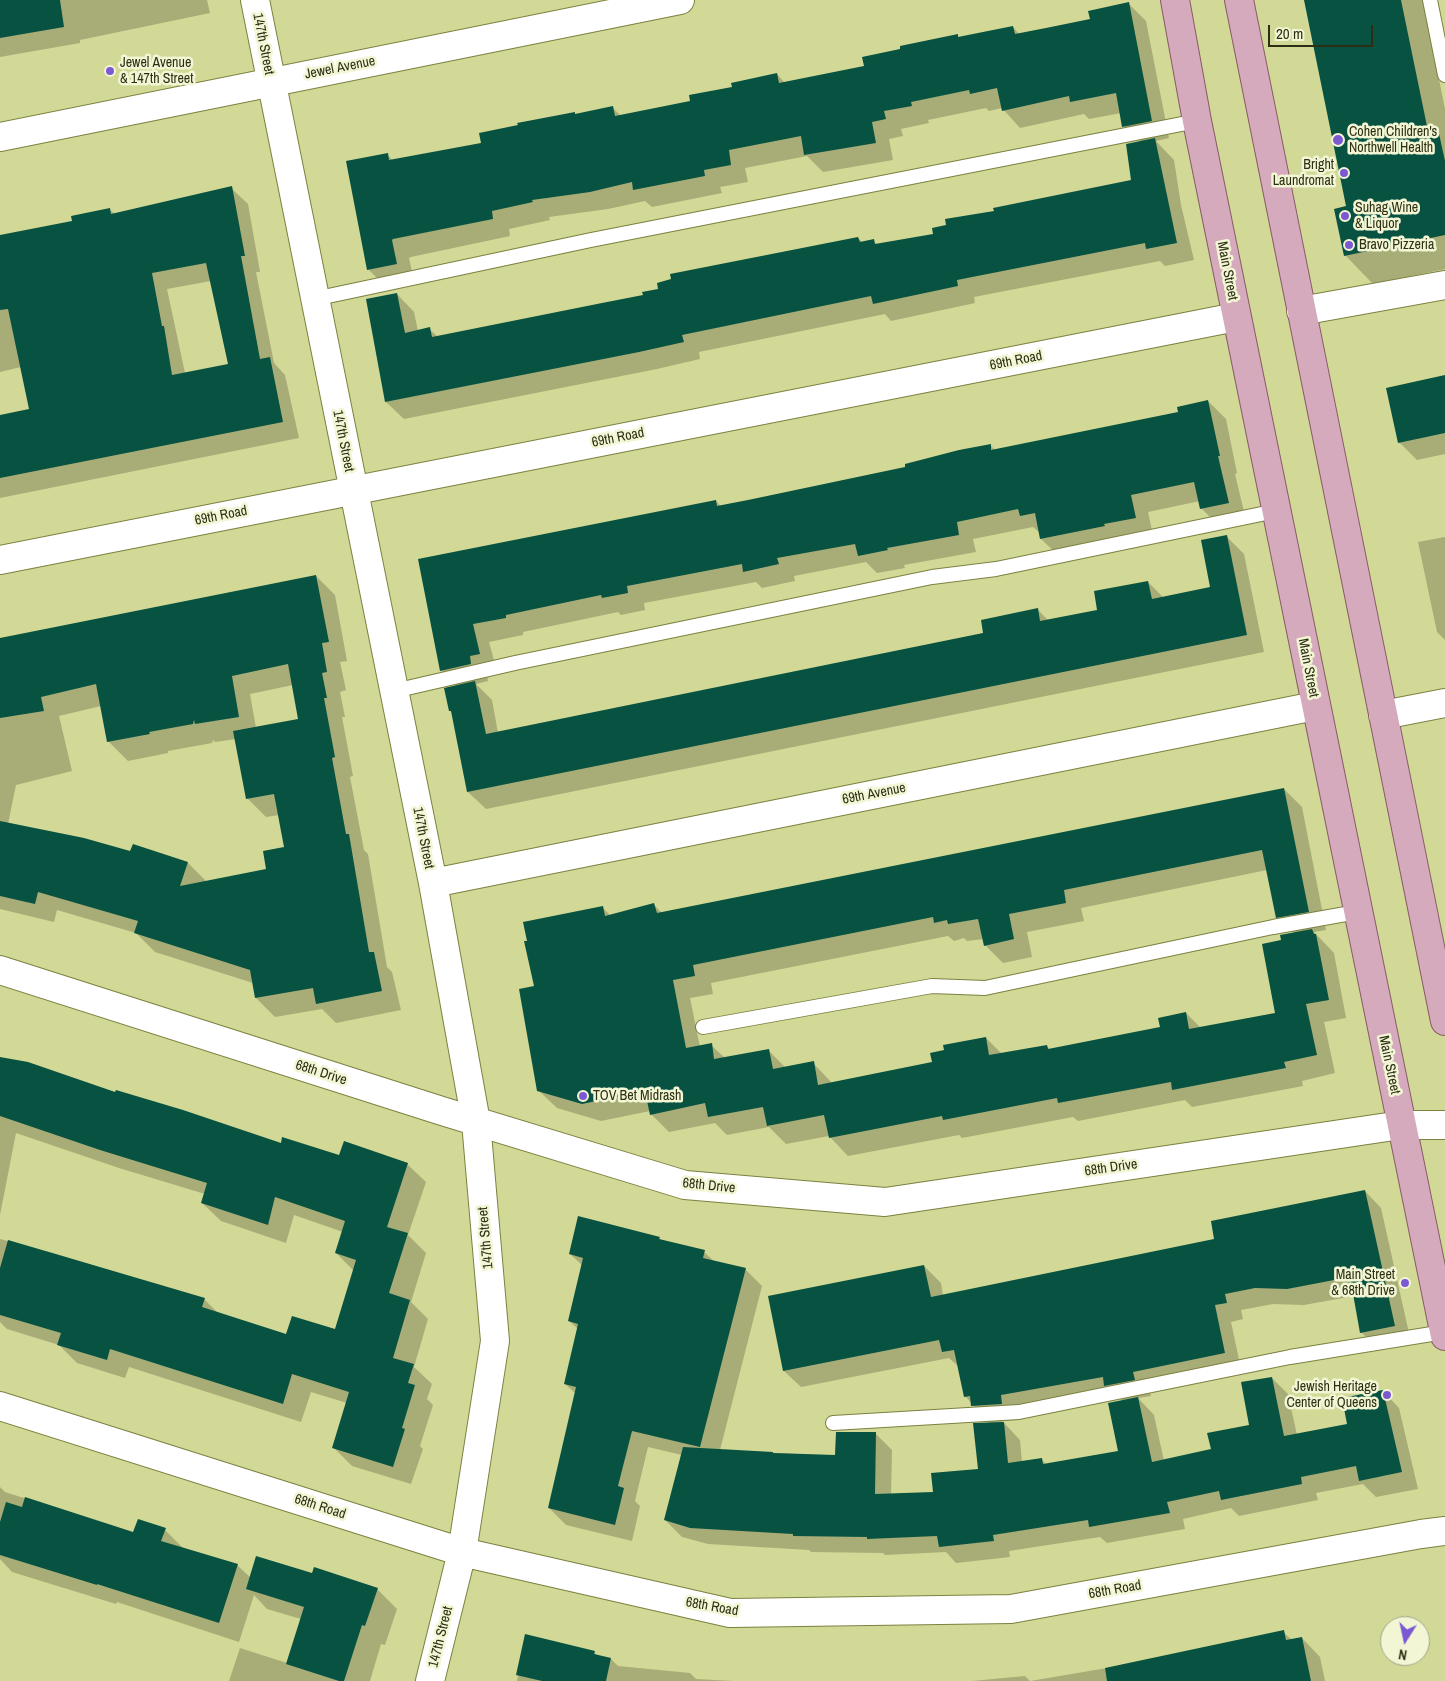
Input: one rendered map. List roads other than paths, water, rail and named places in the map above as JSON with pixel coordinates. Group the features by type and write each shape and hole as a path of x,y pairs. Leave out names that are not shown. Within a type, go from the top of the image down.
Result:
{"main road":[{"name":"Main Street","path":"1175,0 1236,317 1445,1334"},
{"path":"1239,0 1445,1021"}],"street":[{"name":"147th Street","path":"254,0 433,883 476,1122 495,1341 462,1552 430,1681"},
{"name":"Jewel Avenue","path":"0,137 680,0"},
{"path":"1301,311 1445,285"},
{"name":"69th Road","path":"0,560 1236,317"},
{"path":"1383,714 1445,703"},
{"name":"69th Avenue","path":"433,883 1315,706"},
{"name":"68th Drive","path":"0,970 476,1122 685,1185 885,1202 1401,1125 1445,1125"},
{"name":"68th Road","path":"0,1406 462,1552 730,1613 1011,1609 1445,1531"}],"lane":[{"path":"1430,0 1445,75"},
{"path":"314,299 601,238 1197,122"},
{"path":"394,691 515,663 912,581 996,569 1276,512"},
{"path":"703,1028 932,986 984,988 1273,927 1357,912"},
{"path":"833,1423 1019,1412 1290,1357 1445,1334"}],"place":[{"name":"Jewel Avenue & 147th Street","path":"110,71"},
{"name":"Cohen Children's Northwell Health","path":"1338,140"},
{"name":"Bright Laundromat","path":"1344,173"},
{"name":"Suhag Wine & Liquor","path":"1345,216"},
{"name":"Bravo Pizzeria","path":"1349,245"},
{"name":"TOV Bet Midrash","path":"583,1096"},
{"name":"Main Street & 68th Drive","path":"1405,1283"},
{"name":"Jewish Heritage Center of Queens","path":"1387,1395"}]}
